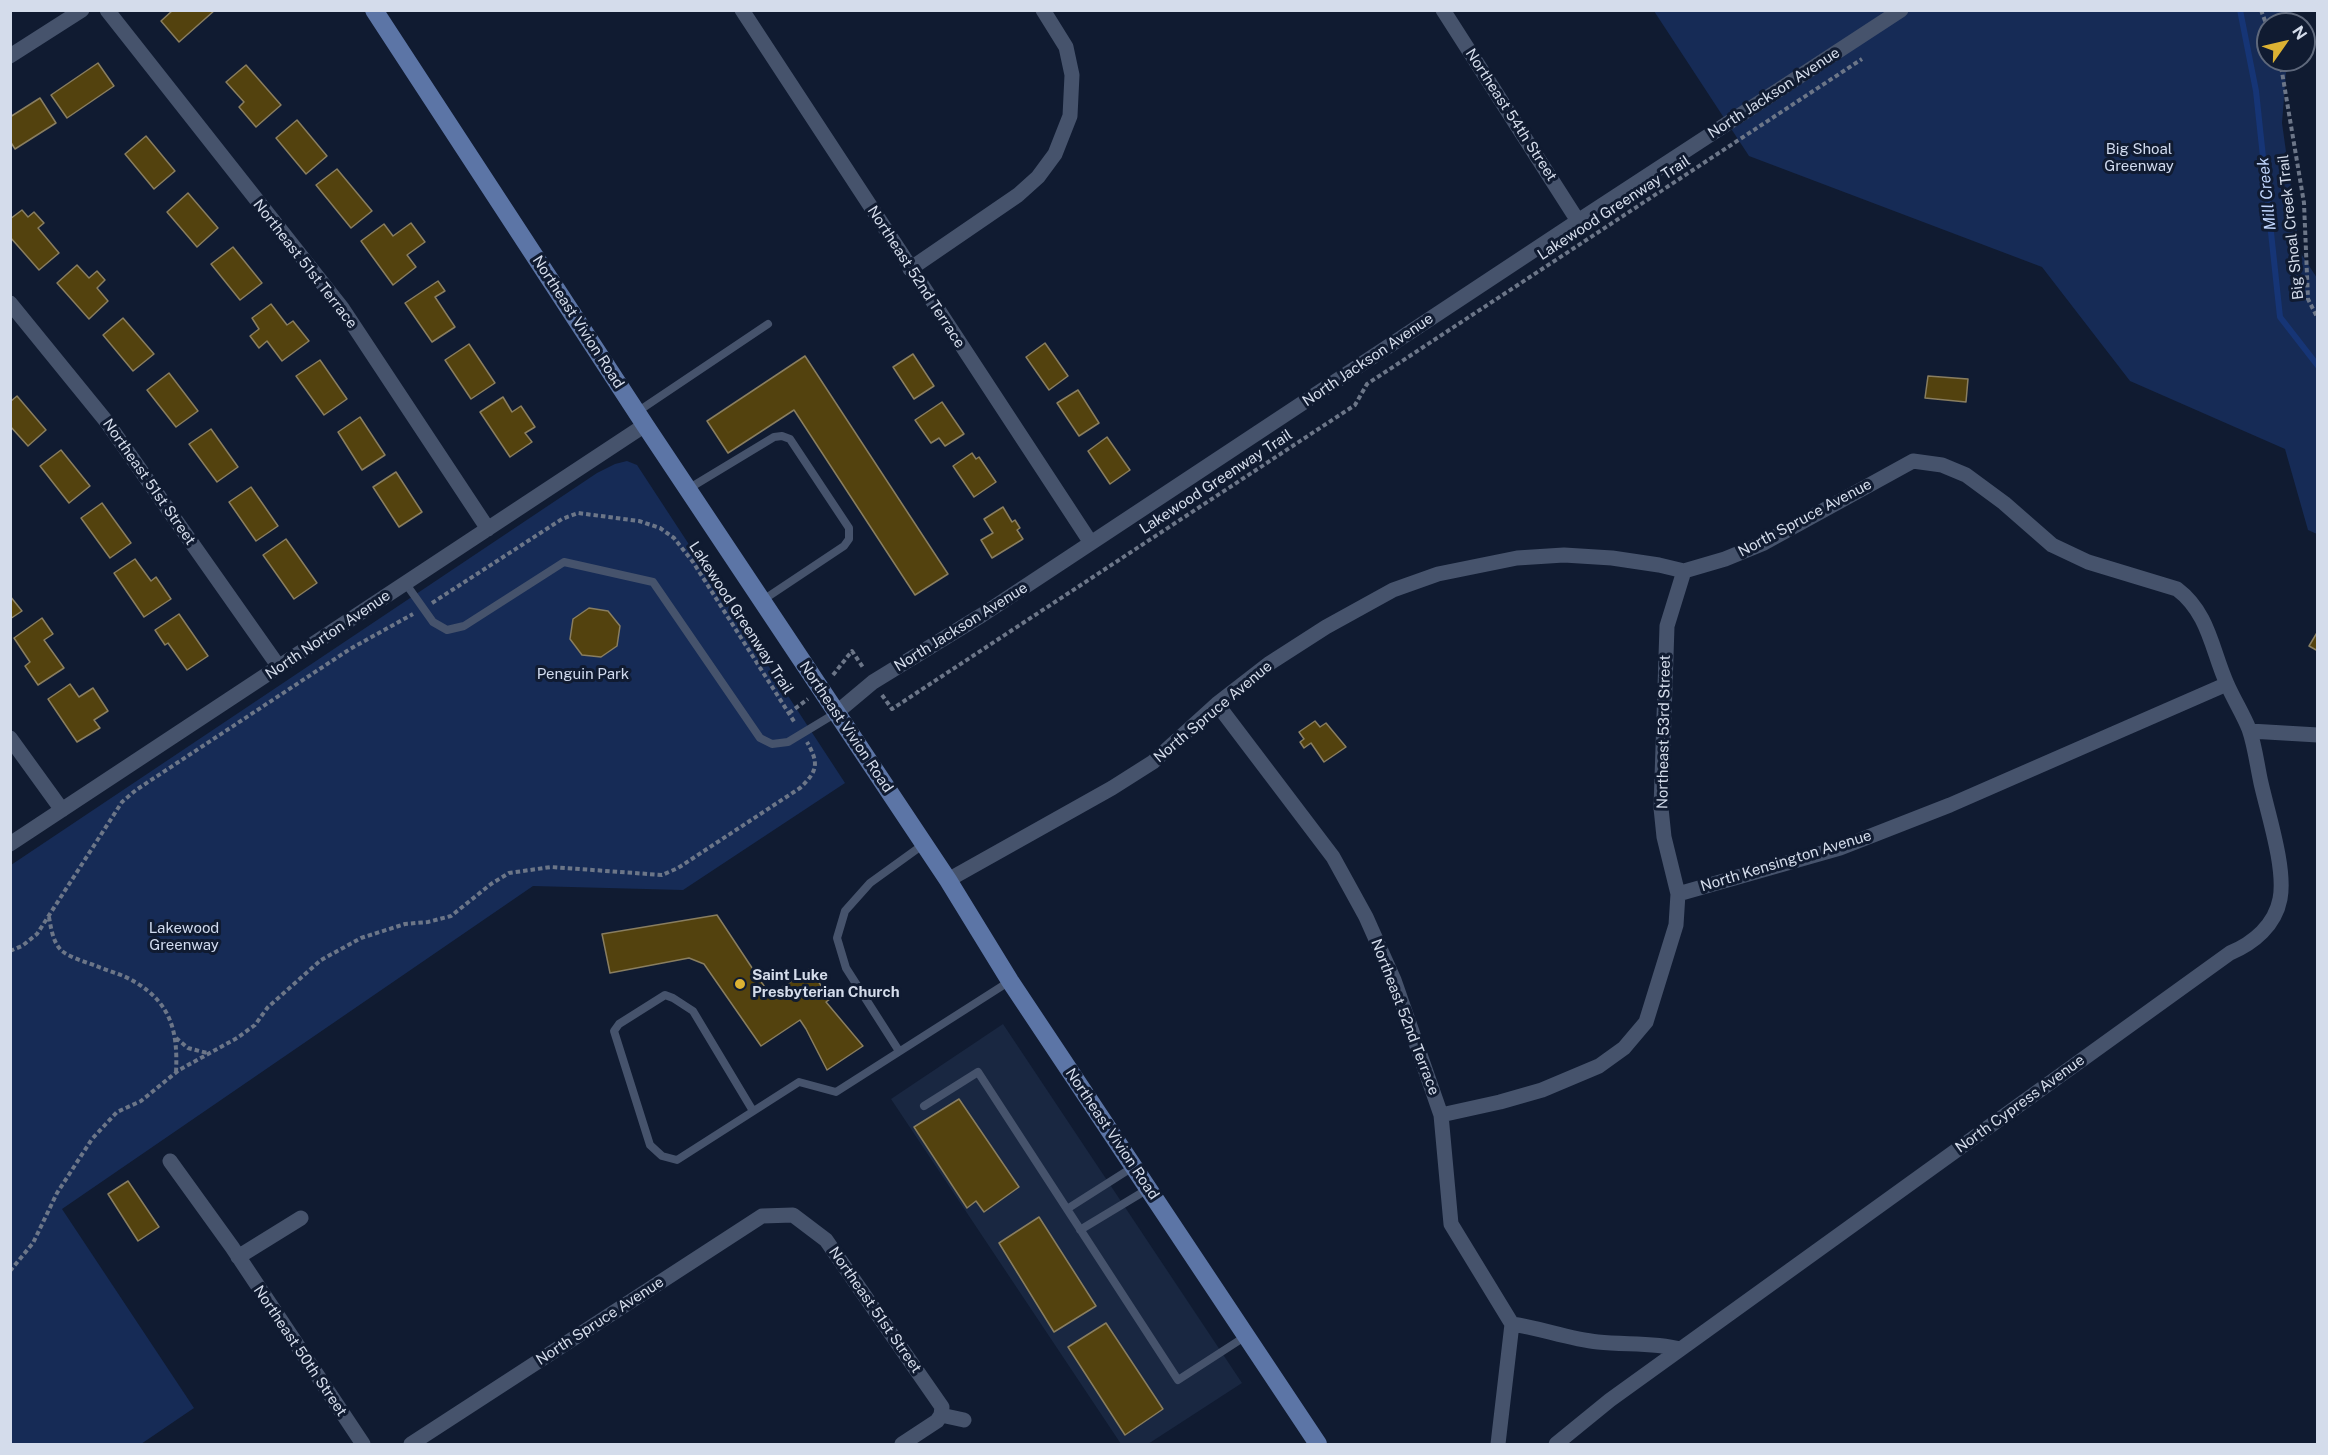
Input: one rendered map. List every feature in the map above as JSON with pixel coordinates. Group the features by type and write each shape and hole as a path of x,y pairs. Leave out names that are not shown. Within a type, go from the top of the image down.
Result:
{"main road":[{"name":"Northeast Vivion Road","path":"374,10 641,419 948,880 1010,981 1318,1444"}],"street":[{"path":"10,56 82,10"},
{"name":"Northeast 51st Terrace","path":"107,10 342,308 488,529"},
{"name":"Northeast 52nd Terrace","path":"742,10 1091,543"},
{"path":"910,269 1018,195 1038,177 1055,154 1066,129 1072,97 1072,75 1066,47 1043,10"},
{"name":"Northeast 54th Street","path":"1443,10 1578,221"},
{"name":"North Jackson Avenue","path":"836,713 873,682 982,615 1901,10"},
{"name":"Northeast 51st Street","path":"10,303 106,421 279,667"},
{"name":"North Norton Avenue","path":"10,844 488,529 641,419"},
{"name":"North Spruce Avenue","path":"948,880 1112,788 1153,762 1217,704 1270,663 1326,627 1393,590 1438,574 1516,558 1564,555 1612,558 1684,571 1725,559 1764,543 1913,461 1942,465 1966,474 2052,545 2088,562 2177,590 2187,597 2208,629 2227,684 2250,731"},
{"name":"Northeast 53rd Street","path":"1678,894 1664,837 1661,808 1667,626 1684,571"},
{"name":"North Kensington Avenue","path":"1678,894 1851,844 1950,805 2227,684"},
{"name":"Northeast 52nd Terrace","path":"1217,704 1333,857 1366,917 1394,980 1441,1115 1451,1224 1512,1324"},
{"path":"2250,731 2318,735"},
{"name":"North Cypress Avenue","path":"1556,1444 1610,1400 1680,1349 2230,953 2242,948 2262,933 2280,900 2281,874 2250,731"},
{"path":"10,738 62,810"},
{"path":"1441,1115 1542,1090 1599,1066 1624,1048 1646,1022 1676,925 1678,894"},
{"name":"Northeast 50th Street","path":"170,1161 238,1257 363,1444"},
{"name":"Northeast 51st Street","path":"793,1215 826,1240 942,1407 941,1415"},
{"name":"North Spruce Avenue","path":"411,1444 762,1216 793,1215"},
{"path":"238,1257 301,1218"},
{"path":"1498,1444 1512,1324 1596,1342 1659,1344 1680,1349"},
{"path":"902,1444 937,1422 941,1415 964,1420"}],"lane":[{"path":"641,419 768,324"},
{"path":"688,489 774,437 782,436 790,439 849,528 849,539 844,546 761,600"},
{"path":"405,584 433,622 447,630 464,626 564,562 653,582 760,738 772,744 788,741 836,713"},
{"path":"900,1051 846,968 837,938 845,911 870,883 924,844"},
{"path":"753,1111 693,1011 673,998 665,995 619,1024 614,1031 650,1145 662,1155 677,1160 799,1082 836,1092 1010,981"},
{"path":"924,1106 978,1072 1178,1380 1246,1336"},
{"path":"1067,1209 1133,1167"},
{"path":"1080,1230 1148,1189"}],"path":[{"name":"Lakewood Greenway Trail","path":"880,694 892,709 1354,405 1367,384 1862,59"},
{"name":"Big Shoal Creek Trail","path":"2282,72 2304,203 2308,299 2318,319"},
{"name":"Lakewood Greenway Trail","path":"10,951 22,946 37,934 122,802 136,790 350,649 424,609 562,519 578,513 639,521 660,528 674,538 693,562 789,713"},
{"path":"847,659 852,651 860,663"},
{"path":"10,1271 33,1243 57,1193 92,1139 117,1112 141,1101 176,1073 255,1025 268,1007 321,960 361,938 405,924 428,922 451,916 491,884 509,873 551,867 662,875 678,868 800,788 812,777 816,765 814,754 802,733"},
{"path":"49,916 53,936 62,951 135,981 156,999 169,1015 176,1038 176,1073"},
{"path":"176,1038 188,1048 208,1053"}],"shaded area":[{"path":"1003,1024 1242,1383 1148,1444 1121,1444 891,1099"}],"green space":[{"name":"Big Shoal Greenway","path":"1654,11 2291,11 2256,12 2256,72 2286,72 2282,123 2300,252 2317,278 2317,534 2308,530 2285,449 2130,381 2042,267 1749,156"},
{"name":"Lakewood Greenway","path":"627,461 637,465 845,783 683,890 533,886 62,1209 194,1408 141,1444 11,1444 11,865 597,473"}],"building":[{"path":"173,10 215,10 179,42 161,21"},
{"path":"98,63 114,86 67,118 51,95"},
{"path":"246,65 281,105 256,127 239,107 244,102 226,82"},
{"path":"40,98 56,123 15,149 10,141 10,117"},
{"path":"297,120 327,156 306,174 276,138"},
{"path":"146,136 175,171 154,189 125,154"},
{"path":"337,169 372,211 351,228 316,185"},
{"path":"188,193 218,228 197,247 167,212"},
{"path":"22,210 28,217 34,212 44,223 38,228 59,253 39,270 10,237 10,219"},
{"path":"411,223 425,242 407,255 416,267 393,285 361,241 384,224 393,236"},
{"path":"233,247 262,283 240,300 211,264"},
{"path":"77,265 89,278 97,271 105,280 97,288 108,301 89,319 57,283"},
{"path":"438,281 445,291 435,297 455,327 432,342 405,303"},
{"path":"271,304 287,325 293,321 309,341 282,361 267,341 259,348 250,336 259,329 252,318"},
{"path":"123,318 154,354 133,371 103,335"},
{"path":"1045,343 1068,376 1049,390 1026,357"},
{"path":"469,344 495,383 471,399 445,360"},
{"path":"913,354 934,386 914,399 893,367"},
{"path":"805,356 948,574 915,595 794,410 728,453 707,421"},
{"path":"320,360 347,399 324,415 296,376"},
{"path":"169,373 198,411 176,427 147,390"},
{"path":"1928,376 1968,379 1966,402 1925,398"},
{"path":"1078,390 1099,423 1079,436 1057,403"},
{"path":"17,396 46,430 28,446 10,426 10,402"},
{"path":"503,397 512,412 521,406 535,427 525,433 532,442 510,457 480,412"},
{"path":"942,402 964,434 945,446 939,438 931,443 915,420"},
{"path":"360,417 385,455 362,470 338,432"},
{"path":"211,429 238,467 217,482 189,444"},
{"path":"1107,437 1130,470 1110,484 1088,451"},
{"path":"61,450 90,486 69,503 40,466"},
{"path":"972,453 976,459 979,457 996,482 974,497 953,466"},
{"path":"396,472 422,512 399,527 373,487"},
{"path":"251,487 278,526 256,541 229,502"},
{"path":"102,503 131,543 110,558 81,518"},
{"path":"1003,507 1012,522 1015,520 1020,528 1017,530 1023,539 992,558 981,540 993,533 984,519"},
{"path":"286,539 317,583 294,599 263,555"},
{"path":"135,559 151,581 156,577 171,599 144,617 114,573"},
{"path":"10,596 22,611 10,619"},
{"path":"589,608 608,611 620,626 617,646 601,657 582,655 570,639 573,619"},
{"path":"179,614 208,656 187,670 168,643 165,645 155,630"},
{"path":"42,618 53,634 44,640 64,668 38,685 25,666 30,662 14,638"},
{"path":"2318,631 2318,651 2309,646"},
{"path":"70,684 79,697 93,688 108,711 94,720 100,728 77,742 48,699"},
{"path":"1315,721 1320,727 1326,723 1346,747 1324,762 1311,743 1304,748 1300,742 1304,739 1299,732"},
{"name":"Saint Luke Presbyterian Church","path":"717,915 770,995 810,969 830,999 826,1002 863,1046 827,1070 800,1020 761,1046 704,964 689,958 610,973 602,934"},
{"path":"959,1099 1019,1187 984,1212 976,1201 967,1208 914,1127"},
{"path":"128,1181 159,1227 138,1241 108,1194"},
{"path":"1039,1217 1096,1306 1054,1332 999,1243"},
{"path":"1106,1323 1163,1409 1125,1435 1068,1347"}],"waterway":[{"name":"Mill Creek","path":"2240,10 2256,91 2280,317 2318,366"}],"place":[{"name":"Saint Luke Presbyterian Church","path":"740,984"}],"park label":[{"name":"Penguin Park","path":"583,674"}]}
